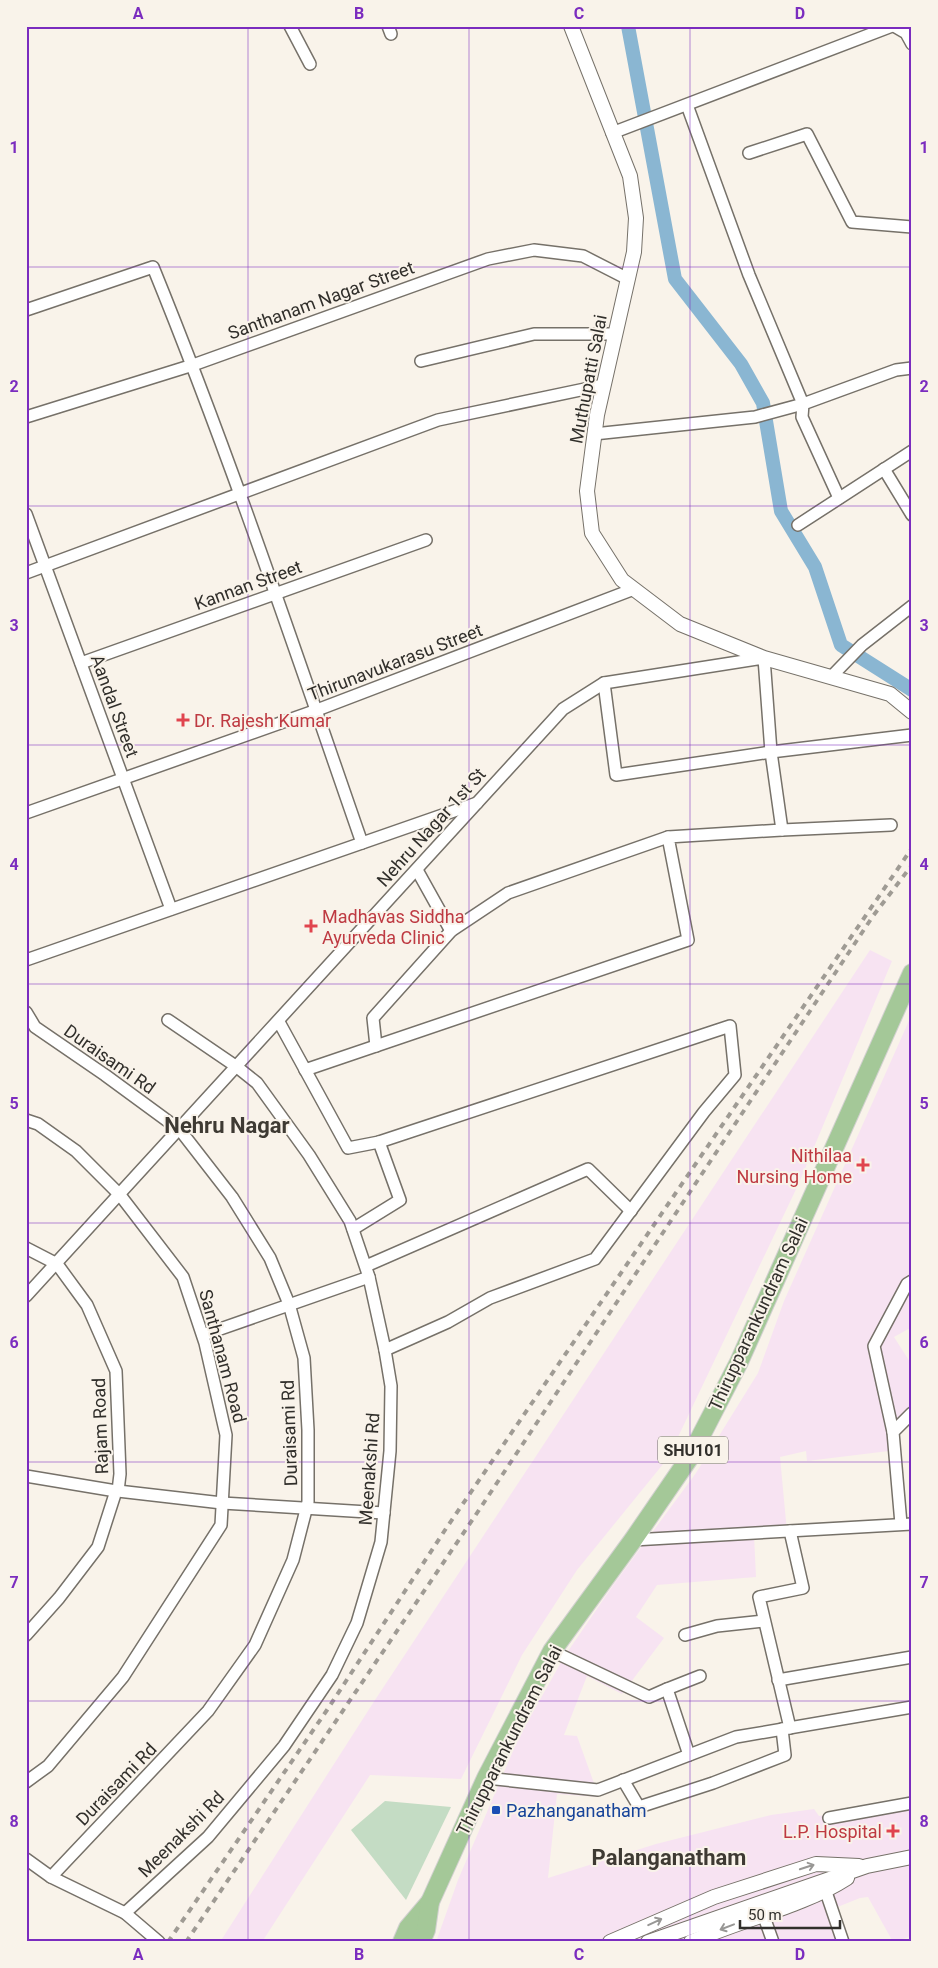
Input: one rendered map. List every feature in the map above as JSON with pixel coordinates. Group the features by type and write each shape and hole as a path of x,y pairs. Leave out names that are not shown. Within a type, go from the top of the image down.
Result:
{"main road":[{"name":"Thirupparankundram Salai","path":"402,1942 408,1928 430,1902 486,1778 552,1651 633,1540 690,1457 739,1362 912,973"},
{"name":"Thirupparankundram Salai","path":"421,1942 426,1930 430,1902"}],"street":[{"path":"290,26 310,64"},
{"name":"Muthupatti Salai","path":"571,26 630,176 636,218 634,252 594,434 587,491 592,533 622,580 680,624 764,658"},
{"path":"612,133 893,26 906,32 912,44"},
{"path":"687,105 749,275 804,404 802,417 839,498"},
{"path":"749,153 807,134 852,222 912,227"},
{"name":"Santhanam Nagar Street","path":"26,417 193,365 488,259 534,250 583,256 628,279"},
{"path":"26,310 154,267 240,492 362,843"},
{"path":"421,361 534,334 615,334"},
{"path":"594,434 756,417 804,404 896,370 912,368"},
{"path":"26,572 438,420 604,385"},
{"path":"798,525 912,451"},
{"path":"884,469 912,515"},
{"name":"Aandal Street","path":"26,514 171,909"},
{"name":"Kannan Street","path":"81,664 426,540"},
{"name":"Thirunavukarasu Street","path":"26,812 316,710 634,590"},
{"path":"831,677 862,645 912,606"},
{"path":"764,658 771,752 782,830"},
{"name":"Nehru Nagar 1st St","path":"26,1296 564,709 604,683 764,658 890,694 912,712"},
{"path":"604,683 616,774 771,752 912,735"},
{"path":"26,960 479,802"},
{"path":"376,1046 373,1018 451,931 508,893 668,837 892,825"},
{"path":"305,1070 688,940 668,837"},
{"path":"417,870 451,931"},
{"name":"Duraisami Rd","path":"26,1012 35,1027 180,1130 232,1197 270,1258 289,1304 304,1358 308,1430 307,1508 293,1560 255,1645 208,1711 51,1877"},
{"name":"Meenakshi Rd","path":"125,1913 208,1837 284,1746 332,1675 357,1622 381,1542 390,1452 391,1386 368,1271 353,1229 309,1154 257,1083 237,1067 168,1020"},
{"path":"279,1022 348,1148 379,1142 730,1026 734,1075 704,1112 595,1259 490,1298 448,1322 385,1350"},
{"name":"Santhanam Road","path":"26,1120 38,1124 76,1151 120,1195 183,1277 203,1335 226,1435 221,1525 123,1678 48,1766 26,1782"},
{"path":"353,1229 400,1200 379,1142"},
{"path":"203,1335 289,1304 368,1271 588,1170 631,1211"},
{"name":"Rajam Road","path":"26,1248 57,1264 87,1305 116,1371 120,1474 117,1491 98,1547 59,1598 26,1635"},
{"path":"633,1540 906,1524 893,1432 874,1346 907,1284 912,1282"},
{"path":"893,1432 912,1413"},
{"path":"26,1476 117,1491 222,1503 384,1513"},
{"path":"623,1780 639,1807 695,1789 785,1755 786,1728 778,1680 759,1597 803,1588 790,1531"},
{"path":"685,1635 717,1626 764,1621"},
{"path":"552,1651 649,1697 700,1676"},
{"path":"778,1680 912,1657"},
{"path":"667,1689 689,1755"},
{"path":"486,1778 598,1790 736,1737 912,1707"},
{"path":"829,1818 912,1803"},
{"path":"648,1942 867,1866 912,1857"},
{"path":"26,1859 51,1877 125,1913 159,1942"},
{"path":"610,1942 714,1897 816,1864 867,1866"},
{"path":"692,1942 826,1892 867,1866"},
{"path":"826,1892 843,1942"},
{"path":"763,1914 773,1942"}],"shaded area":[{"path":"870,950 892,961 799,1183 668,1458 577,1570 522,1655 461,1779 370,1775 262,1942 220,1942 375,1700"},
{"path":"912,1014 912,1327 894,1337 910,1362 912,1361 912,1412 896,1427 897,1450 807,1461 806,1451 780,1457 787,1532 754,1535 756,1577 657,1585 636,1617 664,1638 622,1694 587,1676 564,1735 577,1736 599,1797 557,1794 548,1878 656,1844 771,1815 814,1809 819,1816 912,1803 912,1936 893,1942 868,1897 860,1898 835,1908 845,1942 436,1942 458,1880 519,1737 564,1657 614,1584 696,1473 758,1373 784,1301"}],"green space":[{"path":"385,1801 451,1807 406,1900 351,1830"}],"waterway":[{"path":"628,26 675,279 741,364 763,403 781,511 815,567 841,645 912,690"}],"railway":[{"path":"168,1942 327,1710 447,1527 912,848"},
{"path":"186,1942 475,1516 873,916 912,865"}],"place":[{"name":"Dr. Rajesh Kumar","path":"183,720"},
{"name":"Madhavas Siddha Ayurveda Clinic","path":"311,926"},
{"name":"Nithilaa Nursing Home","path":"863,1165"},
{"name":"Pazhanganatham","path":"496,1810"},
{"name":"L.P. Hospital","path":"893,1831"}],"district":[{"name":"Nehru Nagar","path":"227,1125"},
{"name":"Palanganatham","path":"669,1857"}]}
